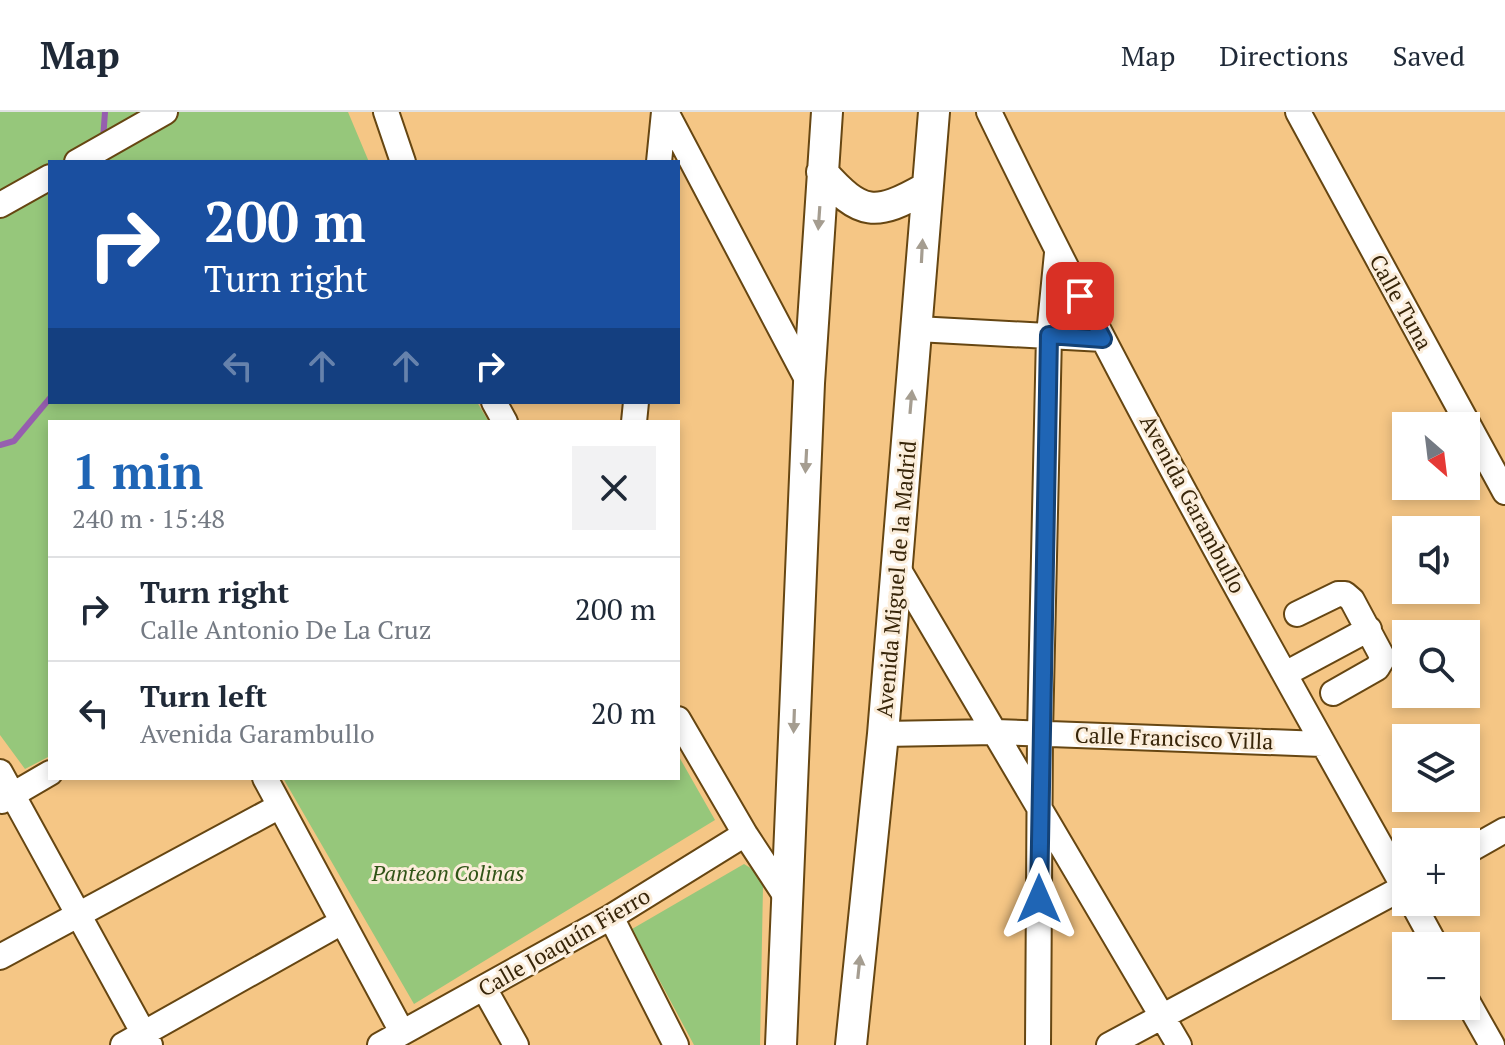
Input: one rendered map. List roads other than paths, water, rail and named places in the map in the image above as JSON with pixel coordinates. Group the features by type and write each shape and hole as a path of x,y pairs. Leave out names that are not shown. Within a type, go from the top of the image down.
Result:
{"main road":[{"path":"781,1045 809,383 827,112"},
{"name":"Avenida Miguel de la Madrid","path":"852,1043 883,734 934,112"},
{"path":"822,172 844,197 863,207 891,206 926,188"}],"street":[{"path":"81,160 165,112"},
{"path":"386,112 402,160"},
{"path":"659,160 665,112"},
{"path":"665,112 809,383"},
{"name":"Avenida Garambullo","path":"989,112 1057,253 1322,744 1392,866"},
{"name":"Calle Tuna","path":"1298,112 1505,492"},
{"path":"0,205 48,178"},
{"path":"1038,1045 1040,734 1049,335 1057,253"},
{"path":"917,329 1103,339"},
{"path":"896,565 1179,1045"},
{"path":"1297,614 1338,594 1345,594 1352,600 1383,658 1382,664 1333,693"},
{"path":"1285,674 1369,629"},
{"path":"680,722 745,834 787,898"},
{"name":"Calle Francisco Villa","path":"883,734 995,732 1322,744"},
{"path":"0,772 7,798 78,915 139,1041 342,922"},
{"path":"7,798 48,774"},
{"path":"266,780 402,1032"},
{"path":"0,957 280,806"},
{"path":"1480,844 1505,830"},
{"name":"Calle Joaquín Fierro","path":"380,1045 611,917 745,834"},
{"path":"1109,1045 1392,900"},
{"path":"611,917 676,1045"},
{"path":"484,988 516,1045"},
{"path":"1478,1020 1492,1045"}],"waterway":[{"path":"103,140 105,112"},
{"path":"0,445 14,441 48,400"}],"park label":[{"name":"Panteon Colinas","path":"448,873"}]}
